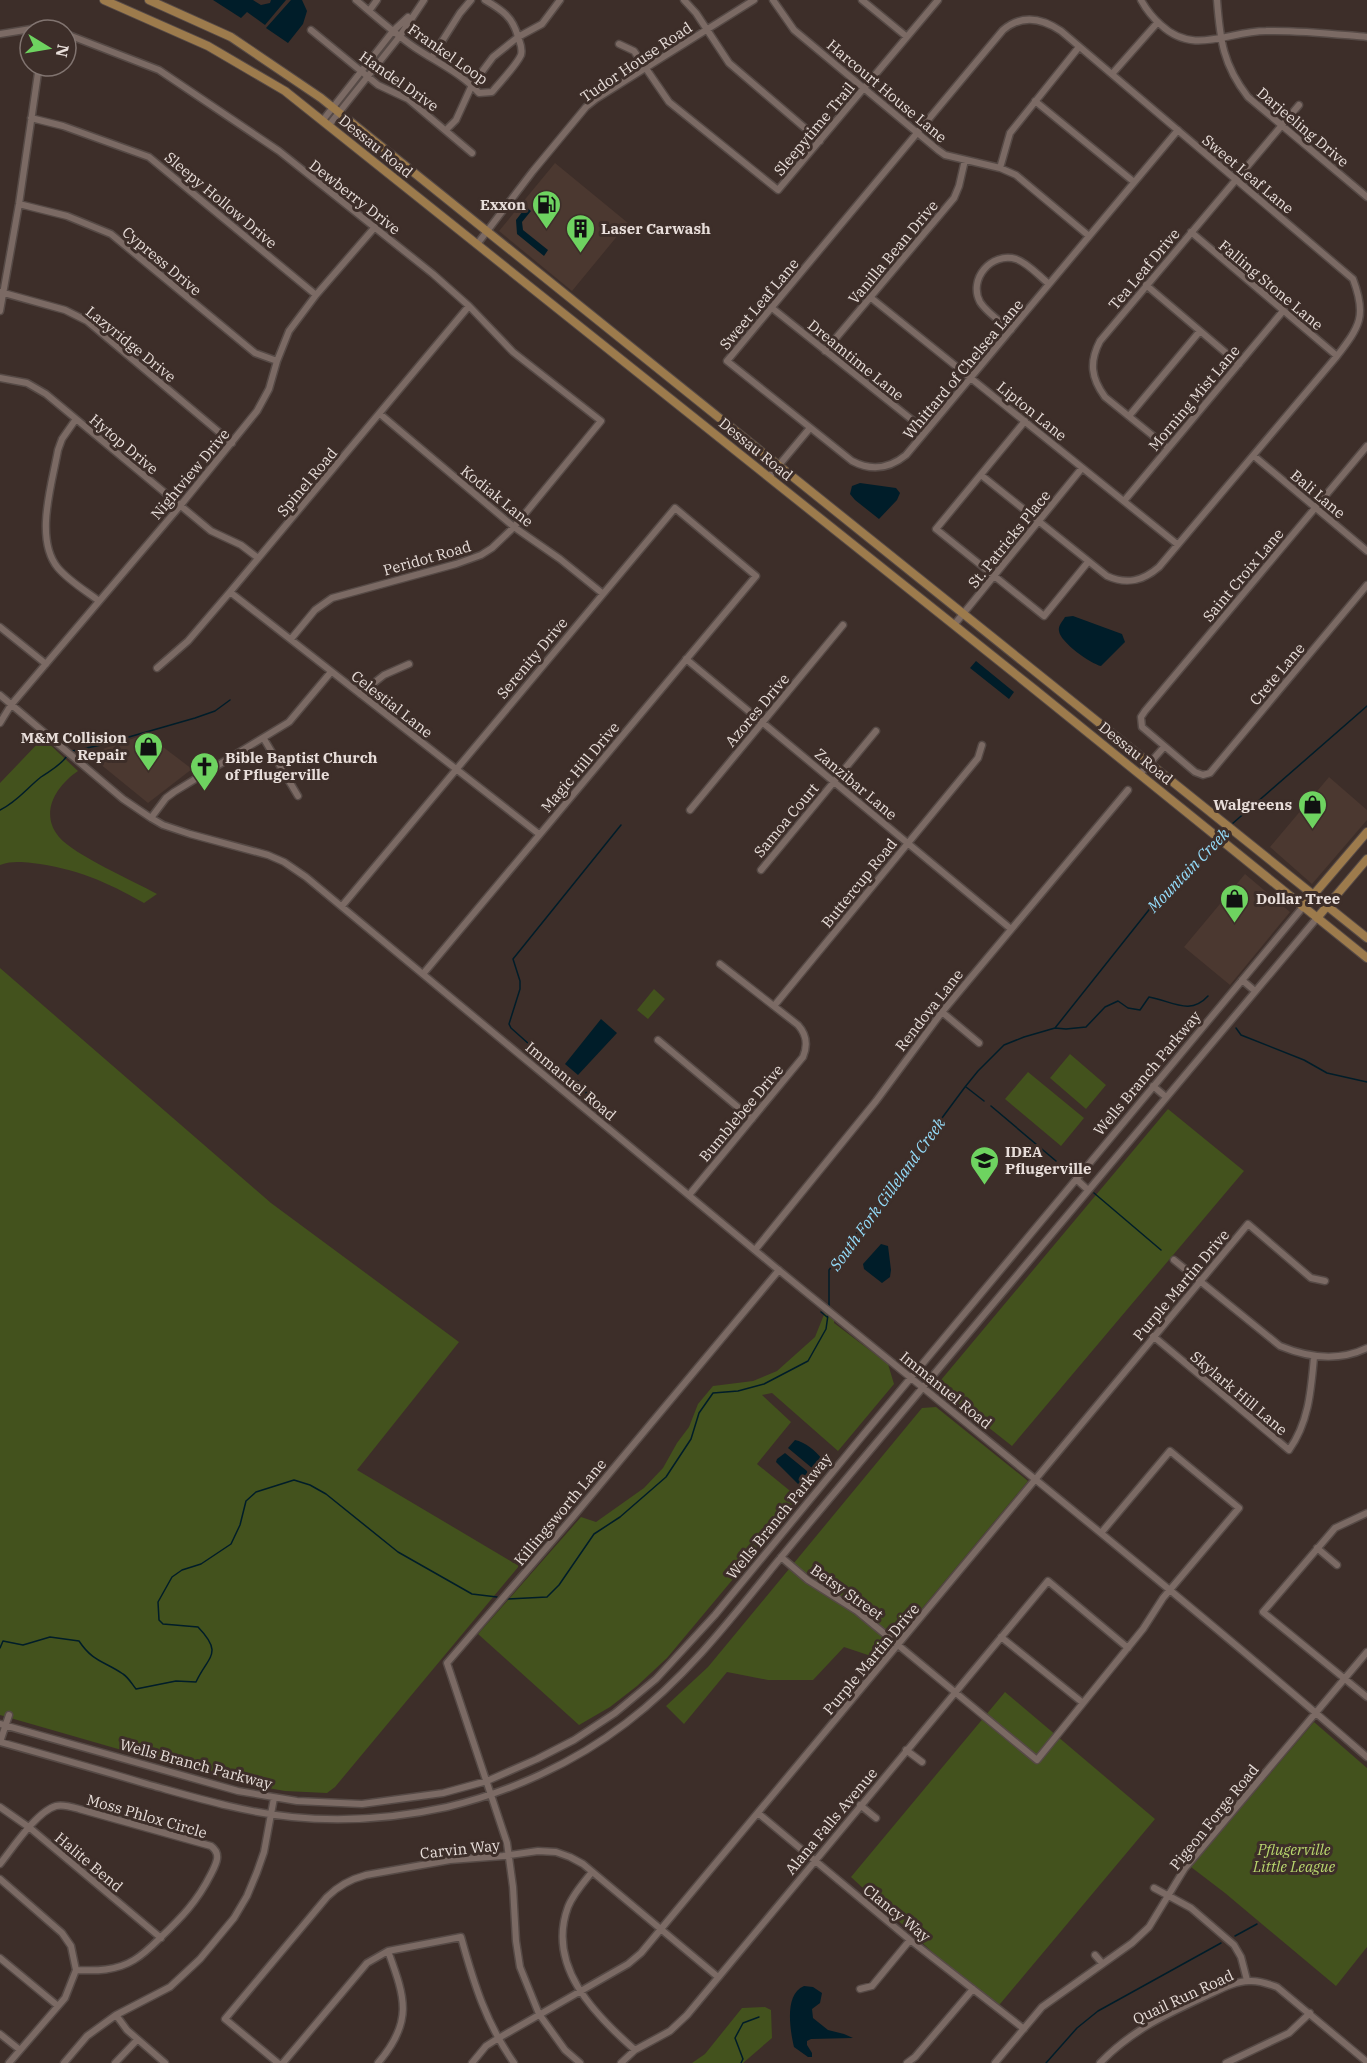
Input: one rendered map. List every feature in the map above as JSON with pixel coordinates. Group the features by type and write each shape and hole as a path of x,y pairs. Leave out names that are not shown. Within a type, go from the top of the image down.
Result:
{"main road":[{"name":"Dessau Road","path":"105,0 208,46 285,90 1367,958"},
{"name":"Dessau Road","path":"149,0 231,37 321,98 1367,938"},
{"name":"Wells Branch Parkway","path":"1303,907 1367,832"},
{"name":"Wells Branch Parkway","path":"1317,918 1367,859"}],"street":[{"name":"Frankel Loop","path":"356,0 393,31 479,93 492,92 520,56 522,48 518,37"},
{"path":"369,11 377,0"},
{"path":"335,110 368,76 400,36 424,0"},
{"path":"432,57 471,0"},
{"path":"485,0 512,20 518,37"},
{"path":"446,130 456,120 472,86 493,57 518,37 542,24 560,0"},
{"path":"684,0 696,13 729,63 820,141"},
{"name":"Tudor House Road","path":"478,243 586,107 754,0"},
{"name":"Harcourt House Lane","path":"773,0 794,30 916,134 945,154 1000,168 1016,175 1089,236"},
{"path":"862,0 907,37"},
{"name":"Sleepytime Trail","path":"646,68 669,102 777,190 938,0"},
{"path":"1141,0 1158,22 1178,38 1191,41 1261,31 1286,30 1367,37"},
{"name":"Darjeeling Drive","path":"1217,0 1220,38 1226,62 1238,84 1248,97 1367,196"},
{"path":"326,123 361,71 393,31 416,10"},
{"name":"Sweet Leaf Lane","path":"727,362 1009,25 1023,20 1045,21 1062,31 1353,279 1362,295 1364,309 1362,321 1336,356 1254,456 1148,577 1134,581 1113,579 1088,562 981,475"},
{"path":"1112,74 1158,22"},
{"name":"Handel Drive","path":"310,30 378,85 402,95 472,153"},
{"path":"0,34 18,31"},
{"name":"Dewberry Drive","path":"78,39 159,70 279,151 469,306 513,352 601,421"},
{"path":"619,44 634,51 646,68"},
{"path":"1000,168 1010,133 1079,46"},
{"path":"0,310 19,204 37,78"},
{"path":"1035,101 1134,182"},
{"name":"Tea Leaf Drive","path":"1168,448 1097,387 1092,362 1100,341 1299,105"},
{"name":"Sleepy Hollow Drive","path":"31,118 63,126 149,157 316,295"},
{"name":"Whittard of Chelsea Lane","path":"727,362 852,461 863,466 877,468 899,461 1178,130"},
{"name":"Vanilla Bean Drive","path":"825,351 954,198 965,160"},
{"name":"Cypress Drive","path":"19,204 67,216 111,234 255,353 277,361"},
{"name":"Nightview Drive","path":"0,723 11,705 232,443 264,400 289,331 316,295 375,227"},
{"name":"Falling Stone Lane","path":"1191,232 1336,356"},
{"path":"1011,330 980,301 977,284 982,271 996,260 1011,258 1025,264 1049,284"},
{"path":"1146,285 1239,363"},
{"name":"Lazyridge Drive","path":"2,293 64,310 87,321 232,443"},
{"name":"Lipton Lane","path":"870,297 1177,544"},
{"name":"Spinel Road","path":"157,668 188,641 469,306"},
{"name":"Dreamtime Lane","path":"772,308 926,431"},
{"name":"Morning Mist Lane","path":"1124,501 1283,311"},
{"path":"1129,416 1200,331"},
{"name":"Hytop Drive","path":"0,378 34,387 46,394 211,531 241,545 258,558"},
{"name":"Kodiak Lane","path":"380,414 514,527 560,559 602,594"},
{"path":"76,419 62,439 58,450 45,525 46,541 57,567 99,601"},
{"name":"Peridot Road","path":"291,639 315,610 332,598 470,559 492,548 514,527 601,421"},
{"path":"1024,421 936,529 1044,616 1088,562"},
{"path":"769,477 810,428"},
{"name":"Saint Croix Lane","path":"1164,747 1144,730 1140,722 1145,711 1367,446"},
{"name":"Bali Lane","path":"1254,456 1367,550"},
{"name":"St. Patricks Place","path":"954,625 1082,468"},
{"name":"Serenity Drive","path":"342,906 675,508 756,576"},
{"name":"Magic Hill Drive","path":"423,974 756,576"},
{"name":"Crete Lane","path":"1164,747 1195,772 1203,775 1210,773 1367,585"},
{"name":"Celestial Lane","path":"230,592 539,834"},
{"name":"Azores Drive","path":"690,810 843,625"},
{"path":"0,627 46,664"},
{"name":"Zanzibar Lane","path":"686,659 1011,929"},
{"path":"360,694 384,675 409,664"},
{"path":"151,818 166,798 174,792 289,722 331,672"},
{"name":"Immanuel Road","path":"0,695 123,799 151,818 163,825 190,834 276,858 306,877 779,1270 1036,1479 1367,1757"},
{"name":"Samoa Court","path":"761,870 876,731"},
{"path":"264,739 298,796"},
{"name":"Buttercup Road","path":"774,1006 978,758 982,745"},
{"path":"1140,774 1164,747"},
{"name":"Rendova Lane","path":"755,1250 876,1101 942,1012 1128,789"},
{"name":"Wells Branch Parkway","path":"3,1725 207,1783 274,1798 362,1804 442,1793 487,1780 537,1759 574,1740 615,1713 656,1679 715,1616 1303,907"},
{"name":"Wells Branch Parkway","path":"0,1742 235,1808 295,1817 363,1819 446,1807 492,1794 543,1773 575,1756 624,1725 683,1674 1317,918"},
{"path":"720,964 774,1006"},
{"path":"1242,980 1255,991"},
{"name":"Bumblebee Drive","path":"689,1195 803,1057 806,1043 803,1030 774,1006"},
{"path":"942,1012 979,1042"},
{"path":"658,1040 752,1119"},
{"path":"1153,1086 1166,1097"},
{"path":"1076,1179 1088,1190"},
{"name":"Purple Martin Drive","path":"472,2063 486,2046 635,1958 1248,1224 1311,1278 1325,1281"},
{"path":"1174,1260 1281,1346 1314,1357 1335,1357 1367,1348"},
{"name":"Killingsworth Lane","path":"580,2063 565,2050 539,2014 520,1967 507,1843 447,1663 572,1518 779,1270"},
{"name":"Skylark Hill Lane","path":"1153,1336 1289,1450 1298,1438 1306,1418 1314,1357"},
{"path":"1001,1637 1083,1703 1170,1591 1239,1508 1170,1451 1101,1533"},
{"path":"1367,1513 1335,1528 1263,1612 1367,1697"},
{"path":"1317,1548 1337,1565"},
{"name":"Betsy Street","path":"781,1557 808,1580 857,1611 1037,1760 1083,1703"},
{"name":"Alana Falls Avenue","path":"621,2063 635,2050 675,2026 687,2015 1048,1581 1128,1648"},
{"name":"Pigeon Forge Road","path":"995,2063 1042,2007 1132,1943 1149,1927 1185,1868 1367,1652"},
{"path":"0,1742 3,1725 9,1715"},
{"path":"906,1750 922,1762"},
{"path":"64,2063 87,2036 116,2015 170,1987 200,1959 234,1918 247,1896 264,1852 274,1798"},
{"path":"860,1805 876,1818"},
{"name":"Moss Phlox Circle","path":"0,1864 45,1812 55,1806 66,1806 211,1846 216,1850 218,1854 216,1864 202,1892 189,1910 151,1949 133,1961 118,1967 102,1971 76,1970"},
{"name":"Halite Bend","path":"0,1807 30,1828 160,1938"},
{"name":"Clancy Way","path":"758,1813 910,1940 1024,2029"},
{"name":"Carvin Way","path":"278,2063 225,2019 327,1897 353,1879 450,1860 509,1856 538,1851 556,1852 570,1857 592,1872 718,1977"},
{"path":"592,1872 569,1905 563,1925 569,1970 579,1991 605,2024 635,2050"},
{"path":"0,1879 62,1933 71,1946 76,1970 69,1991 9,2063"},
{"path":"1154,1888 1191,1908 1234,1945 1241,1957 1247,1980"},
{"path":"283,2063 367,1963 388,1951 461,1937 480,2000 497,2039 514,2063"},
{"path":"860,1989 872,1986 910,1940"},
{"path":"378,2063 389,2051 398,2035 403,2009 402,1990 388,1951"},
{"path":"1095,1955 1102,1963"},
{"path":"0,1958 58,2006"},
{"name":"Quail Run Road","path":"1100,2063 1132,2034 1153,2021 1247,1980 1276,1987 1367,2062"},
{"path":"907,2063 915,2057 973,1989"},
{"path":"1226,2063 1289,2033 1310,2013"},
{"path":"116,2015 137,2040 165,2063"},
{"path":"0,2034 20,2050"},
{"path":"115,2063 137,2040"}],"shaded area":[{"path":"555,163 628,223 572,291 499,231"},
{"path":"146,734 192,769 148,803 94,759 100,750"},
{"path":"1329,777 1367,810 1367,820 1312,884 1270,847"},
{"path":"1245,874 1290,912 1230,985 1184,947"}],"green space":[{"path":"43,738 78,771 63,784 53,801 50,819 53,828 59,837 77,852 157,894 144,903 104,882 62,868 24,862 0,865 0,783"},
{"path":"0,968 271,1203 459,1342 357,1470 519,1566 335,1787 327,1793 285,1791 245,1784 0,1715"},
{"path":"654,989 665,999 648,1019 637,1010"},
{"path":"1070,1054 1106,1085 1086,1109 1050,1078"},
{"path":"1028,1072 1084,1118 1061,1146 1005,1099"},
{"path":"1168,1109 1244,1171 1012,1446 936,1386"},
{"path":"825,1312 834,1319 834,1323 888,1364 894,1384 838,1451 772,1393 762,1395 791,1422 757,1464 800,1499 667,1658 610,1707 579,1725 478,1634 581,1517 596,1522 644,1488 663,1468 689,1427 698,1404 713,1386 753,1381 777,1371 815,1337"},
{"path":"936,1407 1028,1481 880,1659 844,1647 813,1680 768,1680 727,1672 684,1724 666,1706 708,1667 922,1408"},
{"path":"1005,1692 1155,1819 995,2010 851,1877"},
{"name":"Pflugerville Little League","path":"1314,1722 1367,1768 1367,1947 1336,1986 1191,1867"},
{"path":"765,2007 771,2010 772,2038 743,2063 692,2063 705,2054 742,2008"}],"water":[{"path":"213,0 253,0 261,5 270,3 271,0 286,0 265,25 247,12 241,18"},
{"path":"291,0 302,0 307,11 303,24 288,43 266,28"},
{"path":"526,207 531,211 522,222 523,230 548,250 544,256 517,234 516,220"},
{"path":"860,483 896,488 900,493 897,500 879,519 850,494 852,486"},
{"path":"1073,616 1122,634 1125,642 1101,666 1096,664 1077,652 1061,636 1059,629 1065,617"},
{"path":"976,661 1014,692 1009,699 970,668"},
{"path":"601,1019 617,1033 578,1075 565,1064"},
{"path":"881,1244 888,1246 891,1270 890,1277 882,1283 864,1269 863,1264"},
{"path":"795,1440 810,1447 822,1459 817,1470 788,1448"},
{"path":"785,1453 807,1471 808,1480 803,1484 798,1484 776,1462"},
{"path":"804,1986 813,1987 822,1993 820,2003 812,2009 813,2018 828,2030 853,2038 811,2039 807,2041 807,2045 812,2057 808,2057 794,2047 791,2031 790,2013 793,1997"}],"waterway":[{"path":"72,751 195,718 215,711 230,700"},
{"name":"Mountain Creek","path":"1232,824 1367,706"},
{"path":"0,810 17,799 67,756"},
{"path":"539,1053 509,1024 520,989 520,981 513,959 621,825"},
{"name":"Mountain Creek","path":"1055,1028 1152,906 1216,841"},
{"name":"South Fork Gilleland Creek","path":"829,1307 829,1270 965,1087 1004,1045 1055,1028 1086,1027 1105,1007 1118,1001 1128,1008 1140,1010 1149,997 1187,1006 1201,1002 1208,996"},
{"name":"South Fork Gilleland Creek","path":"1236,1028 1241,1035 1304,1060 1327,1073 1367,1082"},
{"path":"562,1072 578,1081 589,1097 585,1101"},
{"path":"966,1087 984,1101"},
{"path":"991,1106 1056,1161"},
{"path":"1094,1193 1161,1250"},
{"name":"South Fork Gilleland Creek","path":"821,1312 827,1317"},
{"name":"South Fork Gilleland Creek","path":"507,1599 547,1597 559,1585 594,1534 620,1517 666,1477 691,1439 699,1413 713,1393 738,1391 764,1384 808,1361 826,1329 828,1315"},
{"name":"South Fork Gilleland Creek","path":"0,1648 3,1641 23,1645 50,1637 79,1641 94,1657 125,1675 136,1689 176,1681 196,1682 211,1655 210,1643 198,1627 163,1624 159,1620 158,1602 172,1577 182,1570 201,1564 231,1544 240,1525 246,1501 256,1492 294,1480 310,1485 326,1494 398,1552 472,1594 497,1597"},
{"path":"1235,1936 1257,1924"},
{"path":"1046,2063 1077,2028 1098,2011 1221,1943"},
{"path":"741,2063 743,2059 735,2038 743,2023 759,2017"}],"place":[{"name":"Exxon","path":"547,230"},
{"name":"Laser Carwash","path":"580,254"},
{"name":"M&M Collision Repair","path":"148,772"},
{"name":"Bible Baptist Church of Pflugerville","path":"204,792"},
{"name":"Walgreens","path":"1313,830"},
{"name":"Dollar Tree","path":"1235,924"},
{"name":"IDEA Pflugerville","path":"984,1186"}]}
